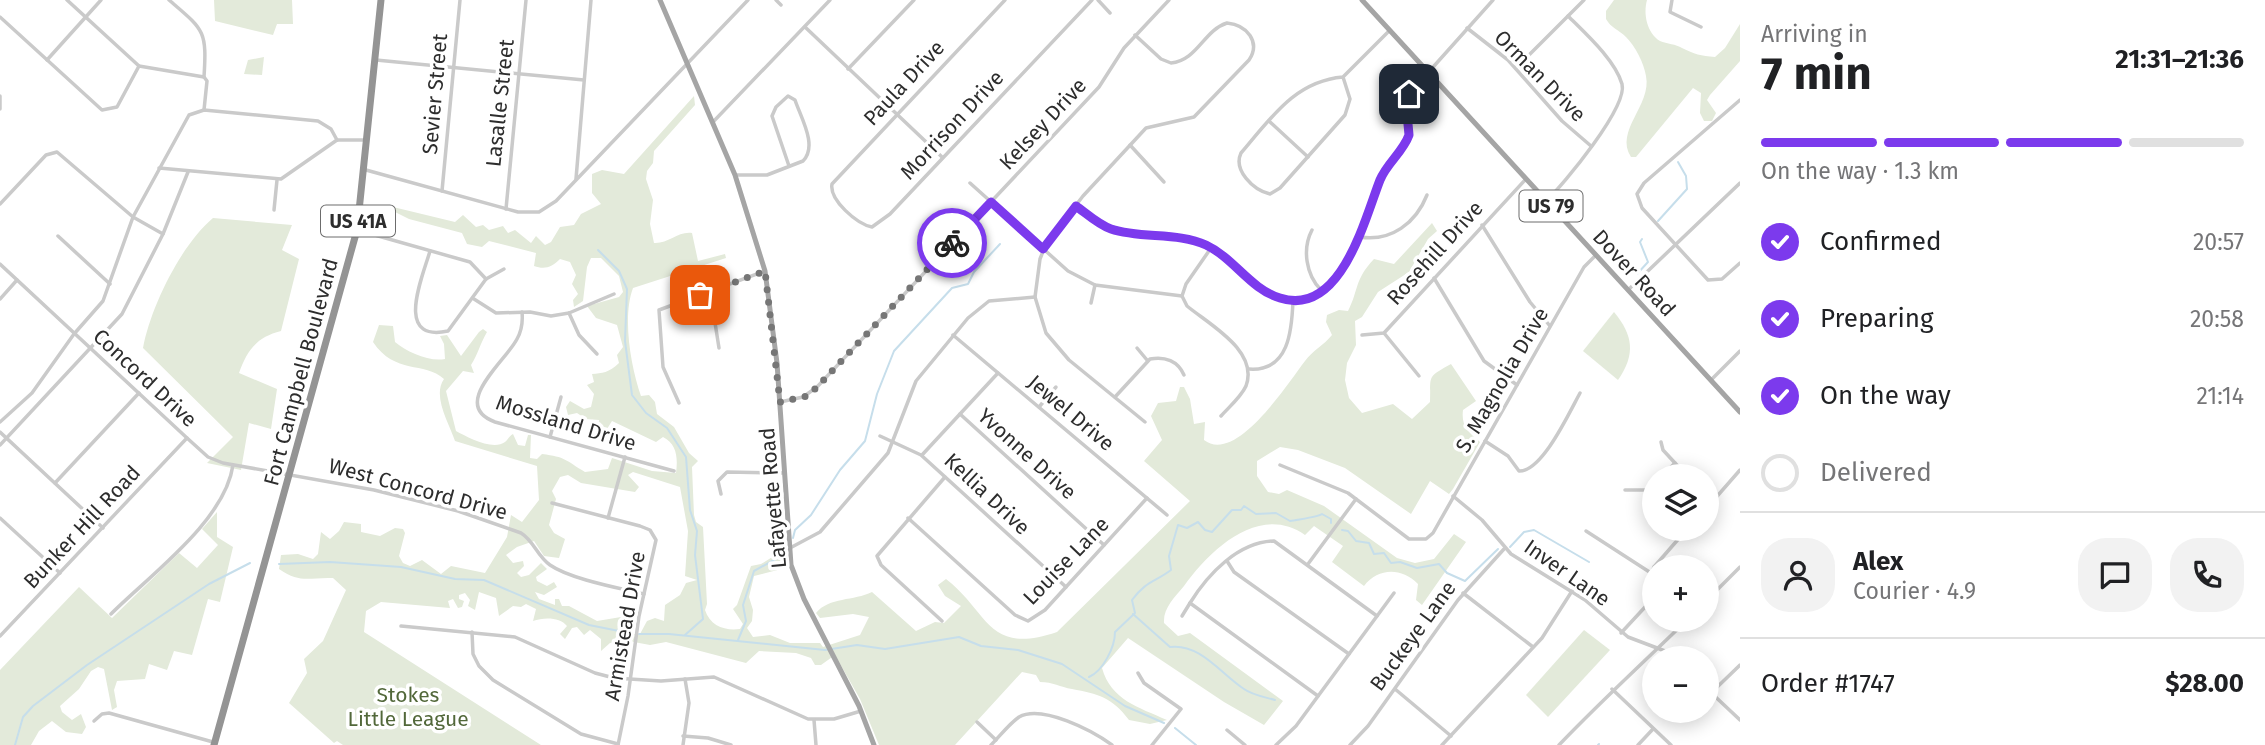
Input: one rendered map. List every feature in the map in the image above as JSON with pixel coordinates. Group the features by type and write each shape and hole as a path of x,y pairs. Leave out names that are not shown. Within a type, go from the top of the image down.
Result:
{"highway":[{"name":"Fort Campbell Boulevard","path":"215,744 357,230 366,170 381,0"}],"main road":[{"name":"Lafayette Road","path":"660,0 735,175 765,271 780,402 788,549 798,584 861,711 874,745"},
{"name":"Dover Road","path":"1362,0 1740,412"}],"street":[{"path":"68,0 139,66 204,77"},
{"path":"47,60 101,0"},
{"path":"169,0 197,24 204,35 204,77 207,84 204,110"},
{"name":"Sevier Street","path":"442,191 460,0"},
{"name":"Lasalle Street","path":"506,209 526,0"},
{"path":"576,180 591,0"},
{"path":"366,170 506,209 524,213 540,212 556,201 748,0"},
{"path":"776,0 781,5"},
{"path":"713,122 830,0"},
{"path":"848,69 914,0"},
{"name":"Paula Drive","path":"831,190 840,175 1004,0"},
{"path":"1095,0 1110,13"},
{"name":"Morrison Drive","path":"831,190 835,198 860,222 872,227 890,214 1095,0"},
{"name":"Kelsey Drive","path":"780,402 807,396 817,387 1099,87 1135,34 1169,0"},
{"path":"1076,206 1113,230 1200,243 1211,248 1262,290 1293,300 1321,290 1350,260 1383,174 1409,135 1407,97 1493,0"},
{"path":"1516,68 1584,0"},
{"path":"1671,0 1670,12 1701,27"},
{"path":"1546,201 1562,185 1622,102 1623,92 1617,74 1568,16"},
{"path":"0,17 99,108 107,111 119,104 139,66"},
{"path":"1135,34 1166,62 1182,61 1215,28 1227,23 1243,28 1252,38 1254,49 1250,60 1197,116 1146,128 1076,206 1043,249 1035,297 1049,338 1069,360 1145,422"},
{"path":"805,27 943,158"},
{"name":"Orman Drive","path":"1467,28 1516,68 1562,121 1591,146"},
{"path":"1343,77 1350,99 1348,110 1308,157 1272,193 1262,192 1238,167 1240,155 1269,121 1301,90 1324,79 1343,77 1390,30"},
{"path":"376,60 584,80"},
{"path":"0,96 0,109"},
{"path":"735,175 761,176 789,166 803,161 811,150 795,100 788,96 776,107 772,116 789,166"},
{"path":"1740,100 1639,191 1642,208 1702,276 1711,281 1722,279 1740,263"},
{"path":"0,422 38,387 74,334 100,306 133,217 192,112 204,110 318,121 331,129 337,139"},
{"path":"1269,121 1308,157"},
{"path":"159,168 277,180 289,176 337,139 368,140"},
{"path":"1130,145 1164,182"},
{"path":"0,204 46,155 54,152 133,217 163,234"},
{"path":"0,445 91,349 126,307 163,234 188,172"},
{"name":"Rosehill Drive","path":"1362,335 1384,333 1526,179"},
{"path":"274,210 277,180"},
{"path":"970,183 1075,276 1095,285 1182,296"},
{"path":"1628,290 1740,183"},
{"path":"1360,237 1387,237 1398,231 1421,208 1427,195"},
{"path":"1482,225 1530,302 1550,326"},
{"path":"357,230 470,262 486,279"},
{"path":"1312,230 1307,239 1307,259 1312,277 1321,290"},
{"path":"58,236 110,284"},
{"path":"1211,248 1186,284 1182,296 1187,306 1241,352 1249,369 1245,388 1221,416"},
{"path":"430,251 414,308 418,323 438,332 449,331 486,279 503,269"},
{"name":"S. Magnolia Drive","path":"1356,499 1414,540 1426,539 1438,523 1584,267 1596,255"},
{"name":"Concord Drive","path":"0,264 208,457 233,465 290,474"},
{"path":"679,403 663,367 659,310 765,271"},
{"path":"1434,278 1484,361 1517,385"},
{"path":"0,299 17,280"},
{"path":"1091,303 1095,285"},
{"path":"710,291 719,348"},
{"path":"474,299 496,313 522,312 551,316 569,313 614,294"},
{"path":"788,549 820,532 880,464 894,441 916,381 953,335 985,303 1035,297"},
{"path":"1249,369 1267,367 1282,355 1291,332 1293,300"},
{"name":"Mossland Drive","path":"522,312 523,321 517,339 479,391 478,407 490,420 674,471"},
{"path":"569,313 579,335 597,354"},
{"path":"1384,333 1419,376"},
{"name":"Jewel Drive","path":"953,335 1167,515"},
{"path":"1138,348 1147,360"},
{"path":"1711,380 1740,351"},
{"path":"1115,397 1147,360 1170,360 1180,367 1184,375"},
{"path":"922,455 998,373"},
{"path":"1039,407 1056,387"},
{"path":"55,483 138,393"},
{"path":"1485,440 1503,452 1521,472 1544,454 1580,393"},
{"path":"550,437 561,397"},
{"name":"Yvonne Drive","path":"960,414 1104,545"},
{"path":"0,432 103,528"},
{"name":"Kellia Drive","path":"880,436 922,455 1066,587"},
{"name":"Bunker Hill Road","path":"0,636 187,438"},
{"path":"1661,442 1663,450 1675,463"},
{"path":"608,518 625,457"},
{"path":"111,614 212,512 227,489 233,465"},
{"path":"1280,466 1343,491 1356,499 1308,564"},
{"path":"1719,495 1740,470"},
{"path":"721,494 718,481 727,472 784,473"},
{"name":"West Concord Drive","path":"290,474 373,490 477,517 521,533 536,547 541,557 557,569 644,594"},
{"path":"942,621 877,559 880,549 945,477"},
{"path":"1625,491 1642,490"},
{"name":"Inver Lane","path":"1453,496 1482,520 1505,549 1572,591 1622,633 1651,646"},
{"name":"Louise Lane","path":"908,518 1021,620 1036,618 1147,498"},
{"name":"Armistead Drive","path":"552,503 640,526 654,535 656,548 644,594 618,744"},
{"path":"0,518 60,573"},
{"path":"1586,531 1642,567"},
{"path":"1182,616 1212,573 1250,547 1274,541 1377,616"},
{"path":"1664,555 1677,541"},
{"name":"Buckeye Lane","path":"1350,745 1395,689 1463,593 1505,549"},
{"path":"1227,561 1234,572 1349,654"},
{"path":"1719,588 1740,568"},
{"path":"1442,745 1534,648 1572,591"},
{"path":"1276,745 1296,726 1394,593"},
{"path":"1463,593 1534,648"},
{"path":"1190,603 1318,696"},
{"path":"1622,633 1642,610"},
{"path":"401,626 515,636 595,673 629,680 714,677 790,714 814,720 834,719 861,711"},
{"path":"472,632 473,654 479,666 493,680 580,733 618,744"},
{"path":"1661,646 1675,632"},
{"path":"1559,745 1612,689 1642,663"},
{"path":"1719,685 1740,665"},
{"path":"1138,673 1144,683 1181,709 1152,745"},
{"path":"683,745 689,703 685,679"},
{"path":"1395,689 1451,736"},
{"path":"1612,689 1671,745"},
{"path":"1719,700 1740,720"},
{"path":"94,721 102,714 109,713 215,744"},
{"path":"991,745 1019,718 1038,713 1091,731 1112,745"},
{"path":"814,720 816,745"},
{"path":"977,722 996,740"},
{"path":"1638,745 1653,729"},
{"path":"1227,730 1245,745"},
{"path":"683,736 708,738 731,745"}],"green space":[{"path":"214,0 292,0 293,24 277,24 273,35 215,21"},
{"path":"1614,0 1647,0 1647,23 1656,38 1702,55 1715,57 1725,48 1740,24 1740,61 1707,100 1716,113 1712,121 1704,121 1700,113 1701,93 1693,88 1636,157 1631,157 1627,137 1644,97 1646,76 1633,45 1606,19 1606,11"},
{"path":"264,57 262,75 244,74 248,60"},
{"name":"Stokes Little League","path":"694,96 695,105 654,151 653,163 647,171 646,179 653,200 650,224 654,243 692,233 698,261 725,254 726,258 633,288 628,328 631,357 641,396 649,395 655,402 657,414 674,427 689,453 698,461 692,467 694,515 696,522 703,527 707,604 705,610 714,624 740,629 743,624 733,609 737,605 751,566 761,564 785,549 789,567 754,576 749,597 753,610 752,621 747,628 753,637 770,635 790,643 820,643 823,647 860,635 869,617 853,614 820,618 816,613 828,604 872,592 916,631 935,622 944,623 961,606 945,596 938,585 946,579 991,627 1002,634 1016,638 1034,638 1057,632 1190,501 1144,461 1162,440 1151,416 1158,403 1176,401 1180,387 1184,387 1190,399 1194,424 1205,422 1204,440 1217,445 1246,432 1274,402 1308,357 1332,335 1326,322 1327,315 1339,310 1348,311 1360,279 1374,259 1394,264 1432,223 1437,231 1428,239 1409,272 1378,292 1362,317 1355,321 1356,345 1347,363 1345,380 1349,398 1362,413 1393,404 1412,419 1430,402 1431,378 1451,364 1476,401 1463,410 1463,420 1469,432 1480,442 1453,489 1449,494 1430,481 1411,514 1345,468 1298,450 1280,447 1257,461 1257,476 1268,492 1279,494 1287,490 1324,506 1397,558 1415,563 1434,559 1454,534 1466,542 1422,605 1416,600 1418,584 1397,572 1383,573 1364,586 1332,562 1343,546 1314,526 1305,535 1288,527 1270,524 1253,528 1237,535 1207,558 1170,603 1165,612 1164,623 1178,636 1190,633 1283,701 1264,725 1224,702 1128,638 1102,668 1106,679 1127,701 1167,720 1150,724 1129,720 1117,706 1104,698 1040,682 1036,675 1022,672 955,745 879,745 860,699 835,655 821,665 815,665 811,658 796,653 759,651 746,663 666,642 650,645 623,640 610,643 601,651 601,639 590,630 584,635 577,627 572,628 565,639 560,634 567,626 560,621 547,618 533,621 536,609 526,604 521,607 513,606 499,616 496,598 479,592 475,610 468,606 470,600 465,593 459,595 459,599 464,601 462,607 458,608 453,599 448,601 450,608 381,602 366,611 364,632 541,745 334,743 289,703 307,673 304,659 323,641 346,590 333,578 305,579 287,574 279,569 281,555 298,554 313,559 318,554 321,532 330,539 344,522 361,524 361,532 380,536 395,528 403,529 405,533 399,556 403,563 410,566 422,560 441,574 451,566 485,573 507,537 511,515 522,522 539,500 537,466 455,441 441,401 444,379 428,370 400,363 382,352 373,342 379,325 393,326 395,342 406,349 425,358 439,360 445,359 444,344 440,336 447,335 461,356 479,332 483,329 487,332 471,365 474,373 463,371 446,391 456,431 467,437 494,445 505,442 513,434 518,445 525,446 528,435 531,435 530,458 537,459 542,454 556,456 585,472 608,469 612,458 652,471 676,473 675,452 671,443 663,437 656,442 612,421 602,437 598,436 599,420 586,419 577,413 568,415 566,407 570,401 584,409 591,407 594,394 587,385 594,382 592,374 606,372 619,363 617,355 623,347 617,325 596,318 587,306 619,297 623,292 619,276 601,258 591,258 587,267 583,301 574,307 573,300 578,294 572,284 576,275 570,262 560,259 548,267 534,266 536,253 489,241 482,247 467,244 462,233 409,219 391,210 393,207 455,222 463,215 476,227 483,225 489,230 503,226 508,233 515,230 531,243 536,236 545,245 551,242 560,227 574,225 581,214 601,204 592,193 592,174 602,170 624,174","holes":["633,472 680,487 688,531 685,576 697,580 686,583 680,595 665,605 664,621 655,618 647,621 640,634 628,634 617,628 630,622 627,616 597,621 569,606 562,606 559,599 555,599 555,605 539,599 535,592 544,595 557,587 554,582 547,586 537,581 536,577 547,569 541,563 529,575 521,577 517,573 524,566 523,561 513,563 506,555 517,547 534,541 544,556 559,558 565,539 554,533 549,525 556,499 552,491 560,477 568,475 581,483 635,492 639,487 628,475"]},
{"path":"213,218 292,225 282,250 299,259 281,331 265,337 254,346 239,373 277,389 271,429 249,423 241,470 207,463 233,437 143,348 153,314 169,277 190,244"},
{"path":"1614,312 1625,329 1630,345 1628,362 1618,380 1583,351"},
{"path":"217,512 217,537 233,547 220,602 208,599 192,655 174,651 167,670 149,664 145,679 117,681 114,690 117,707 112,710 104,669 98,667 91,671 79,689 60,706 62,712 72,720 81,714 86,727 82,734 66,732 52,721 39,731 31,745 0,745 0,670 79,587 112,618 179,553 197,568 218,545 202,529"},
{"path":"1584,630 1610,650 1548,717 1526,695"}],"waterway":[{"path":"1658,221 1687,189 1686,176 1678,162"},
{"path":"1637,274 1648,262 1640,242 1642,239"},
{"path":"793,538 795,530 811,515 840,470 865,441 877,394 894,351 952,288 968,284 974,272 1000,244"},
{"path":"598,250 619,271 627,289 625,341 632,395 646,413 667,428 686,457 690,510 697,531 695,555 703,619 685,635"},
{"path":"1089,677 1099,670 1107,658 1115,632 1135,613 1132,600 1146,585 1171,570 1169,556 1178,525 1187,528 1198,522 1205,530 1212,532 1232,510 1241,510 1244,506 1256,514 1276,513 1290,521 1322,514 1331,519 1331,523"},
{"path":"1342,530 1348,531 1356,541 1369,543 1374,554 1384,553 1391,563 1400,562 1417,568 1439,564 1447,573 1465,581 1498,549"},
{"path":"1510,547 1524,532 1534,530 1589,562"},
{"path":"738,640 746,621 743,605 754,571 783,555"},
{"path":"279,564 330,562 401,567 455,579 484,580 589,625 629,633"},
{"path":"15,745 23,717 33,706 87,665 209,584 250,563"},
{"path":"1133,614 1170,647 1181,647 1201,655 1247,691 1275,700"},
{"path":"639,634 669,634 825,650 857,645 885,649 959,637 981,646 1018,650 1062,664 1125,706 1164,723"},
{"path":"1175,728 1196,745"}],"way so far":[{"path":"700,295 765,271 778,363 780,402 796,400 807,396 817,387 952,243"}],"route":[{"path":"952,243 991,202 1043,249 1076,206 1113,230 1207,245 1254,285 1276,297 1293,300 1311,296 1326,286 1355,252 1380,180 1409,135 1406,110 1409,94"}]}
